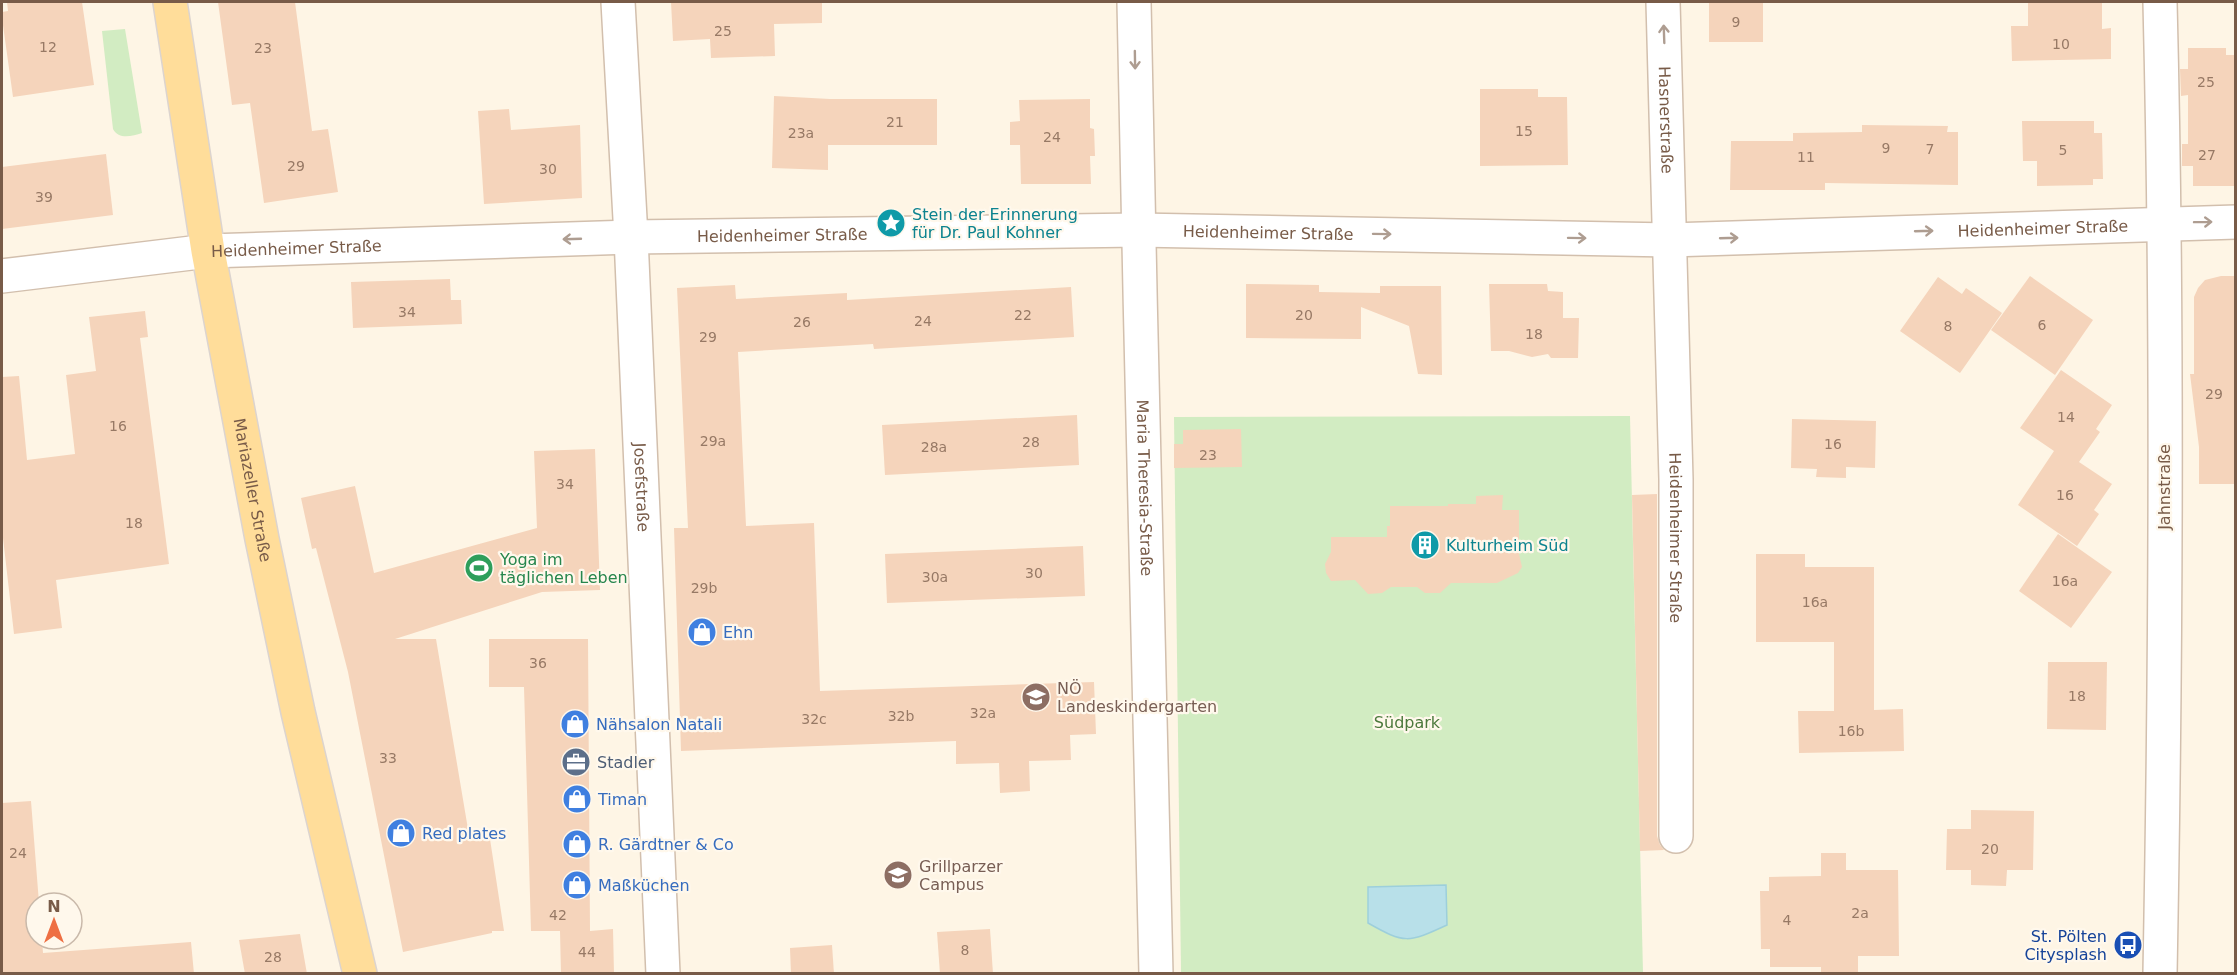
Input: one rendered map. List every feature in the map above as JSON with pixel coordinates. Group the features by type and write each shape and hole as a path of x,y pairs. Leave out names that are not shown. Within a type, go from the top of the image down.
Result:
{"main road":[{"name":"Mariazeller Straße","path":"170,2 208,251 298,712 360,974"}],"street":[{"name":"Josefstraße","path":"618,2 631,237 663,974"},
{"name":"Maria Theresia-Straße","path":"1134,2 1156,974"},
{"name":"Hasnerstraße","path":"1663,2 1670,240"},
{"name":"Jahnstraße","path":"2160,2 2165,223 2160,974"},
{"name":"Heidenheimer Straße","path":"2,276 208,251 631,237 1138,230 1670,240 2235,222"},
{"name":"Heidenheimer Straße","path":"1670,240 1676,479 1676,836"}],"green space":[{"path":"125,29 142,133 126,136 119,135 113,129 102,31"},
{"name":"Südpark","path":"1630,416 1643,973 1181,973 1174,417"}],"water":[{"path":"1446,885 1447,925 1407,939 1390,935 1368,923 1368,887"}],"building":[{"path":"7,2 82,2 94,85 13,97 2,18 2,12 8,11"},
{"path":"218,2 295,2 312,131 328,129 338,192 264,203 250,103 232,105"},
{"path":"671,2 822,2 822,23 774,24 775,56 711,58 710,39 673,41"},
{"path":"1709,2 1763,2 1763,42 1709,42"},
{"path":"2028,2 2102,2 2102,29 2111,28 2111,59 2012,61 2011,26 2028,26"},
{"path":"2188,48 2226,48 2226,55 2235,55 2235,186 2193,186 2193,166 2182,166 2182,144 2188,144 2188,95 2181,96 2180,69 2188,69"},
{"path":"1480,89 1538,89 1538,97 1567,97 1568,165 1480,166"},
{"path":"774,96 830,99 937,99 937,145 828,145 828,170 772,168"},
{"path":"1090,99 1090,128 1094,129 1095,156 1090,156 1091,184 1021,184 1020,145 1010,145 1010,122 1020,121 1019,100"},
{"path":"509,109 511,130 580,125 582,198 484,204 478,111"},
{"path":"2022,121 2094,121 2094,133 2102,133 2103,179 2093,179 2093,185 2037,186 2037,161 2023,161"},
{"path":"1862,125 1948,126 1947,132 1958,132 1958,185 1825,183 1825,190 1730,190 1731,141 1793,141 1793,133 1862,132"},
{"path":"106,154 113,215 2,229 2,167"},
{"path":"2030,276 2093,320 2055,375 1991,330"},
{"path":"2221,276 2235,276 2235,484 2199,484 2199,447 2190,374 2194,374 2194,297 2205,280"},
{"path":"1938,277 1962,294 1966,288 2002,313 1960,373 1900,331"},
{"path":"450,279 451,300 461,300 462,324 353,328 351,282"},
{"path":"1246,284 1319,285 1319,292 1380,293 1380,286 1441,286 1442,375 1418,374 1409,326 1361,307 1361,339 1246,338"},
{"path":"1489,284 1547,284 1548,291 1563,292 1563,318 1579,318 1578,358 1551,358 1548,354 1532,357 1509,351 1491,351"},
{"path":"735,285 736,299 847,293 847,300 1071,287 1074,337 874,349 873,344 738,352 746,526 814,523 820,691 1094,682 1096,734 1070,735 1071,760 1029,761 1030,791 1000,793 999,763 956,764 956,741 681,751 674,528 688,528 677,288"},
{"path":"145,311 148,337 140,338 169,564 56,580 62,628 14,634 2,529 2,377 19,376 27,460 75,454 66,375 96,371 89,317"},
{"path":"2061,370 2112,405 2096,429 2100,432 2079,462 2112,484 2094,510 2099,514 2077,546 2018,505 2054,451 2020,428"},
{"path":"1077,415 1079,465 885,475 882,425"},
{"path":"1792,419 1876,421 1875,468 1846,467 1846,478 1816,477 1817,469 1791,468"},
{"path":"1241,429 1242,467 1174,468 1174,444 1183,444 1183,430"},
{"path":"595,449 600,590 542,592 395,639 436,639 470,841 490,839 504,931 492,931 492,933 403,952 348,672 316,548 312,549 301,498 355,486 374,573 537,528 534,451"},
{"path":"1657,494 1657,836 1664,850 1640,851 1632,495"},
{"name":"Kulturheim Süd","path":"1503,495 1502,510 1519,510 1519,554 1522,567 1518,573 1497,583 1451,583 1440,593 1425,593 1417,587 1391,587 1382,593 1368,594 1355,580 1331,581 1326,573 1325,564 1331,552 1331,537 1387,537 1387,526 1390,526 1390,506 1476,504 1476,496"},
{"path":"2058,534 2112,572 2071,628 2019,591"},
{"path":"1083,546 1085,596 887,603 885,554"},
{"path":"1756,554 1805,554 1805,567 1874,567 1874,710 1903,709 1904,751 1799,753 1798,711 1834,711 1834,642 1756,642"},
{"path":"489,639 588,639 590,931 613,929 614,974 561,974 560,931 531,931 524,687 489,687"},
{"path":"2048,662 2107,662 2106,730 2047,729"},
{"path":"31,801 38,891 24,891 24,951 43,951 43,953 84,951 191,942 194,974 2,974 2,803"},
{"path":"1971,810 2034,811 2033,870 2007,870 2006,886 1971,885 1971,870 1946,870 1947,829 1971,829"},
{"path":"1821,853 1846,853 1846,870 1898,870 1899,956 1858,956 1858,974 1821,974 1821,967 1770,967 1770,949 1761,949 1760,891 1769,891 1769,877 1821,876"},
{"path":"990,929 993,974 940,974 937,932"},
{"path":"300,934 307,974 245,974 239,940"},
{"path":"832,945 834,974 791,974 790,948"}],"place":[{"name":"Stein der Erinnerung für Dr. Paul Kohner","path":"891,223"},
{"name":"Kulturheim Süd","path":"1425,545"},
{"name":"Yoga im täglichen Leben","path":"479,568"},
{"name":"Ehn","path":"702,632"},
{"name":"NÖ Landeskindergarten","path":"1036,697"},
{"name":"Nähsalon Natali","path":"575,724"},
{"name":"Stadler","path":"576,762"},
{"name":"Timan","path":"577,799"},
{"name":"Red plates","path":"401,833"},
{"name":"R. Gärdtner & Co","path":"577,844"},
{"name":"Grillparzer Campus","path":"898,875"},
{"name":"Maßküchen","path":"577,885"},
{"name":"St. Pölten Citysplash","path":"2128,945"}]}
